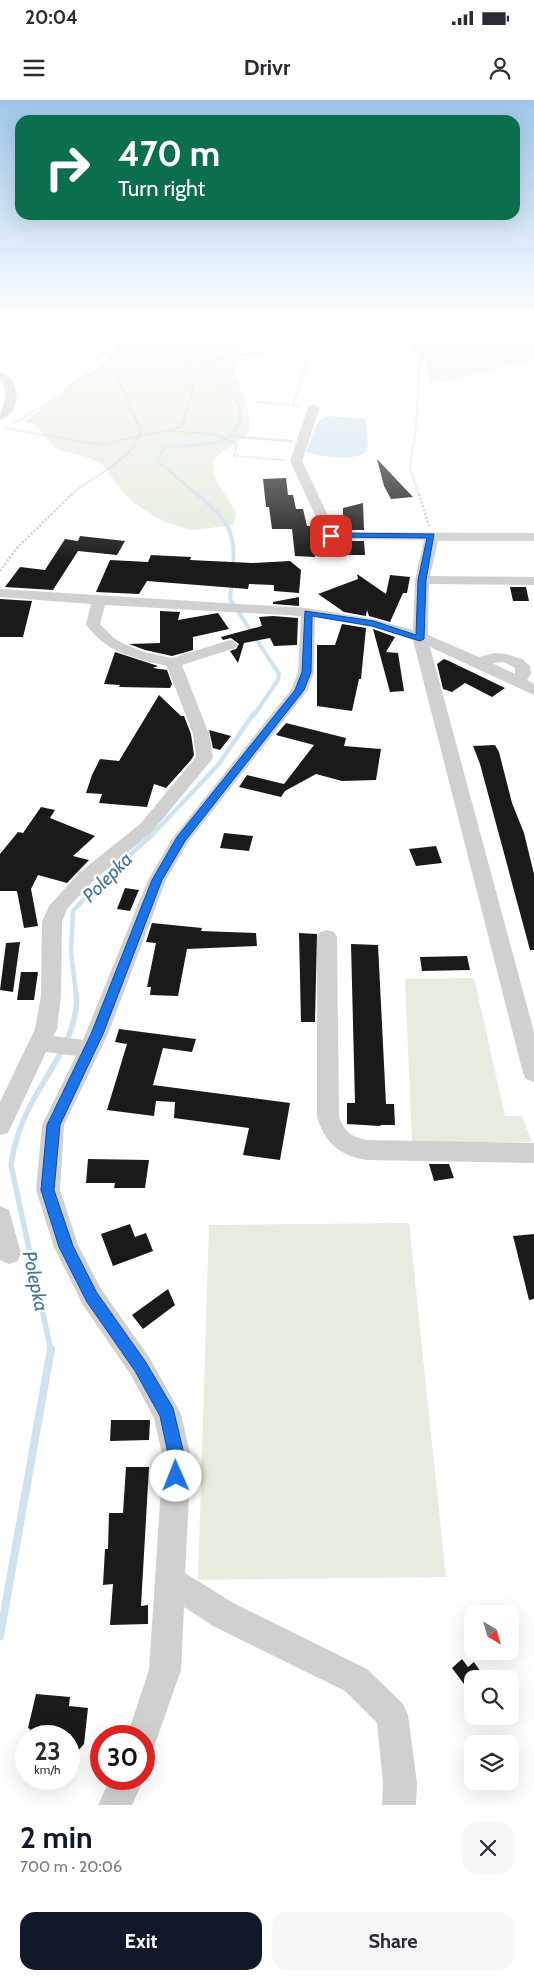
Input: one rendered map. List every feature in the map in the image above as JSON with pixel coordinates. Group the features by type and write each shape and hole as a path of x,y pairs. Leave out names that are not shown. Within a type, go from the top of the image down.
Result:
{"street":[{"path":"0,416 12,403"},
{"path":"314,407 296,461 331,536 534,537"},
{"path":"432,536 422,580 420,639 534,1073"},
{"path":"422,580 534,581"},
{"path":"0,593 99,601 258,608 374,623 420,639 478,663 534,690"},
{"path":"99,601 93,624 110,644 121,649 173,663 230,645"},
{"path":"147,1725 165,1670 177,1458 167,1414 140,1366 92,1298 66,1247 48,1190 53,1125 82,1049 157,880 181,839 299,690 306,672 308,613"},
{"path":"0,1126 46,1044 49,1014 52,922 59,906 86,877 146,828 205,758 201,734 173,663"},
{"path":"327,936 328,1117 332,1130 338,1139 355,1149 367,1150 534,1153"},
{"path":"46,1044 82,1049"},
{"path":"0,1217 9,1253"},
{"path":"170,1580 224,1615 356,1680 392,1715 400,1782 398,1805"},
{"path":"115,1805 122,1790"}],"path":[{"path":"0,431 48,403"},
{"path":"0,571 3,565 27,539 83,484 130,451 140,436 140,431 130,403"},
{"path":"5,428 100,446 182,427 189,403"},
{"path":"263,403 314,407"},
{"path":"417,403 416,426 410,468 432,536"},
{"path":"166,431 231,440 237,445 234,456 296,461"}],"shaded area":[{"path":"50,403 245,403 250,420 247,434 213,460 214,477 236,512 234,525 192,530 164,522 135,504 121,490 103,465 90,458 55,449 36,425 25,422"},
{"path":"474,978 505,1116 522,1116 532,1142 412,1142 405,979"},
{"path":"409,1223 446,1577 198,1580 209,1225"}],"water":[{"path":"329,416 366,419 368,445 365,453 344,458 328,457 306,452 318,421"}],"building":[{"path":"377,459 413,497 391,499 384,486"},
{"path":"286,478 288,495 293,495 296,509 303,509 307,526 310,526 315,557 295,556 292,529 272,529 269,507 266,507 263,479"},
{"path":"363,503 364,530 343,530 343,508"},
{"path":"80,536 125,541 117,555 78,551 53,590 5,587 20,567 45,570 65,539 78,541"},
{"path":"343,541 364,541 365,555 343,555"},
{"path":"151,555 191,557 190,560 252,563 290,561 301,570 299,593 274,591 274,585 249,584 248,589 147,581 139,594 96,592 110,560 148,562"},
{"path":"357,574 386,594 390,575 410,577 407,593 403,593 390,622 369,616 367,610 366,616 344,612 318,594 358,579"},
{"path":"510,587 526,587 529,601 513,601"},
{"path":"299,597 299,606 273,604 273,602"},
{"path":"0,599 32,601 23,637 0,637"},
{"path":"160,611 180,612 178,620 218,613 229,629 193,637 193,650 172,656 129,644 160,643"},
{"path":"259,617 298,618 297,645 274,646 270,638 244,643 238,663 230,651 236,649 239,644 231,638 223,640 221,637 262,626"},
{"path":"342,624 366,628 361,679 359,679 352,711 317,706 317,645 335,645"},
{"path":"373,629 395,637 386,652 398,653 404,691 390,692"},
{"path":"115,652 158,666 153,668 167,670 172,684 170,688 119,687 120,685 104,684"},
{"path":"444,659 505,688 492,697 465,683 452,692 443,689 437,664"},
{"path":"159,695 181,716 184,716 191,734 194,755 166,788 154,784 147,807 99,803 102,794 86,793 100,759 119,761"},
{"path":"286,723 346,738 344,746 381,749 376,780 342,781 316,774 285,791 281,797 239,787 247,775 284,784 314,745 276,735"},
{"path":"209,730 231,736 220,750 213,748"},
{"path":"495,745 499,752 512,803 524,833 534,874 534,950 530,950 480,764 473,746"},
{"path":"41,807 55,810 50,818 95,836 73,856 89,860 67,883 38,875 31,889 38,926 24,928 17,891 0,891 0,854 18,832 23,833"},
{"path":"224,833 253,836 249,851 220,848"},
{"path":"436,846 442,863 416,866 409,849"},
{"path":"125,888 139,890 130,911 117,909"},
{"path":"152,923 202,928 201,931 256,933 257,946 187,949 178,996 150,995 151,987 147,987 156,943 146,942"},
{"path":"299,933 317,934 315,1022 301,1022"},
{"path":"20,942 13,992 0,990 6,943"},
{"path":"351,944 378,945 386,1104 394,1104 395,1125 347,1124 347,1103 355,1103"},
{"path":"467,956 470,970 422,971 420,957"},
{"path":"21,972 38,972 34,1000 17,1000"},
{"path":"119,1029 196,1039 192,1052 163,1048 153,1085 290,1103 280,1160 243,1155 249,1128 174,1118 175,1102 156,1101 154,1116 107,1110 127,1044 115,1042"},
{"path":"88,1159 149,1160 145,1188 114,1188 115,1183 86,1183"},
{"path":"429,1164 449,1164 454,1178 434,1181"},
{"path":"130,1224 135,1237 146,1233 153,1251 113,1266 101,1234"},
{"path":"534,1234 534,1299 529,1300 513,1236"},
{"path":"168,1289 175,1305 143,1329 132,1315"},
{"path":"111,1420 150,1420 149,1440 110,1441"},
{"path":"126,1467 149,1467 141,1606 148,1605 148,1624 110,1625 113,1584 103,1585 105,1549 108,1549 109,1513 123,1513"},
{"path":"462,1659 468,1667 474,1662 479,1670 464,1670 464,1684 452,1668"},
{"path":"36,1694 70,1697 69,1706 88,1708 84,1744 80,1749 80,1725 29,1725"}],"waterway":[{"name":"Polepka","path":"229,436 239,422 240,410 237,403"},
{"name":"Polepka","path":"198,496 157,460 164,448 216,442 229,436"},
{"path":"229,436 292,441"},
{"name":"Polepka","path":"197,494 222,518 231,534 234,555 233,568"},
{"name":"Polepka","path":"232,581 230,599 279,674 278,680 254,715"},
{"name":"Polepka","path":"76,994 71,952 73,911 97,885 153,834 218,765 254,713"},
{"name":"Polepka","path":"51,1350 11,1165 23,1120 68,1037 76,1008 76,994"},
{"name":"Polepka","path":"0,1636 51,1350"}],"route":[{"path":"176,1476 177,1458 167,1414 140,1366 92,1298 66,1247 48,1190 53,1125 97,1034 157,880 181,839 299,690 306,672 308,613 374,623 420,639 422,580 432,536 331,536"}]}
